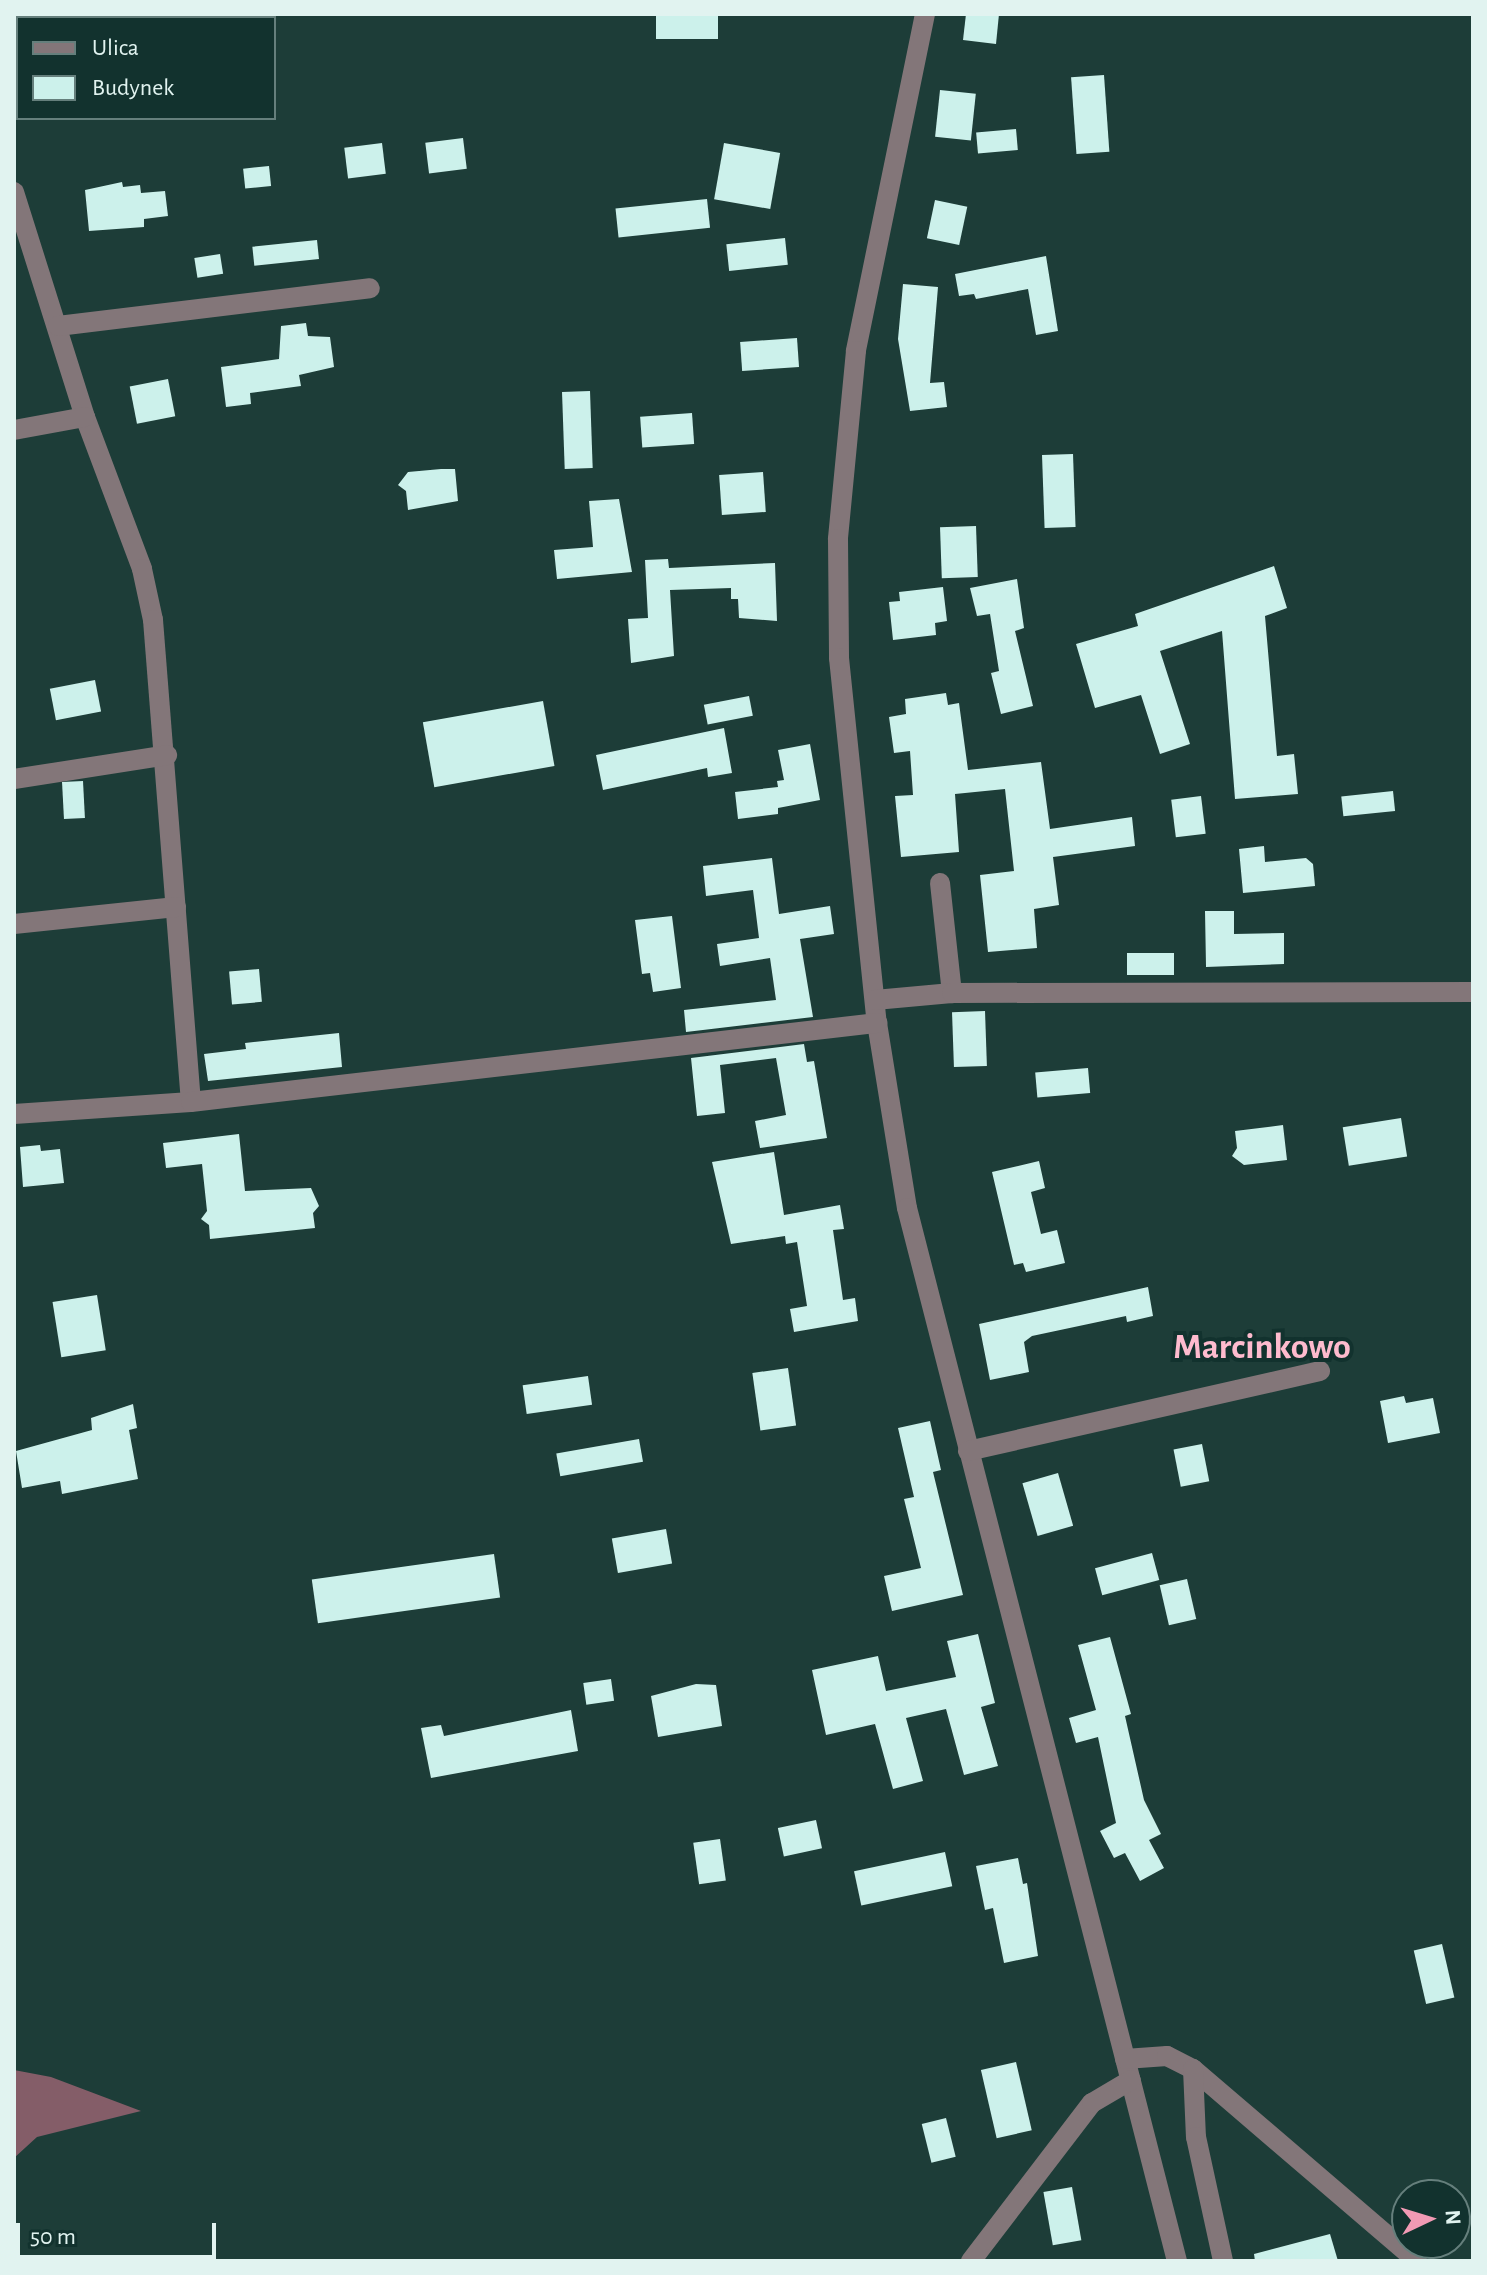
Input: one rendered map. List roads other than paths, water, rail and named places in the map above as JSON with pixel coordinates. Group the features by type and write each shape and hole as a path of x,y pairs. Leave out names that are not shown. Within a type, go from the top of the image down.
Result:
{"street":[{"path":"925,14 856,351 838,539 839,658 877,1023 907,1208 1177,2261"},
{"path":"14,192 85,417 142,569 153,620 167,755 191,1102"},
{"path":"58,326 370,288"},
{"path":"14,430 85,417"},
{"path":"14,779 167,755"},
{"path":"940,883 952,993"},
{"path":"14,924 176,907"},
{"path":"875,1000 952,993 1473,992"},
{"path":"14,1114 191,1102 877,1023"},
{"path":"968,1451 1320,1371"},
{"path":"1125,2059 1167,2056 1193,2069 1417,2261"},
{"path":"1193,2069 1196,2137 1223,2261"},
{"path":"971,2261 1092,2103 1131,2080"}],"district":[{"name":"Marcinkowo","path":"1262,1348"}]}
